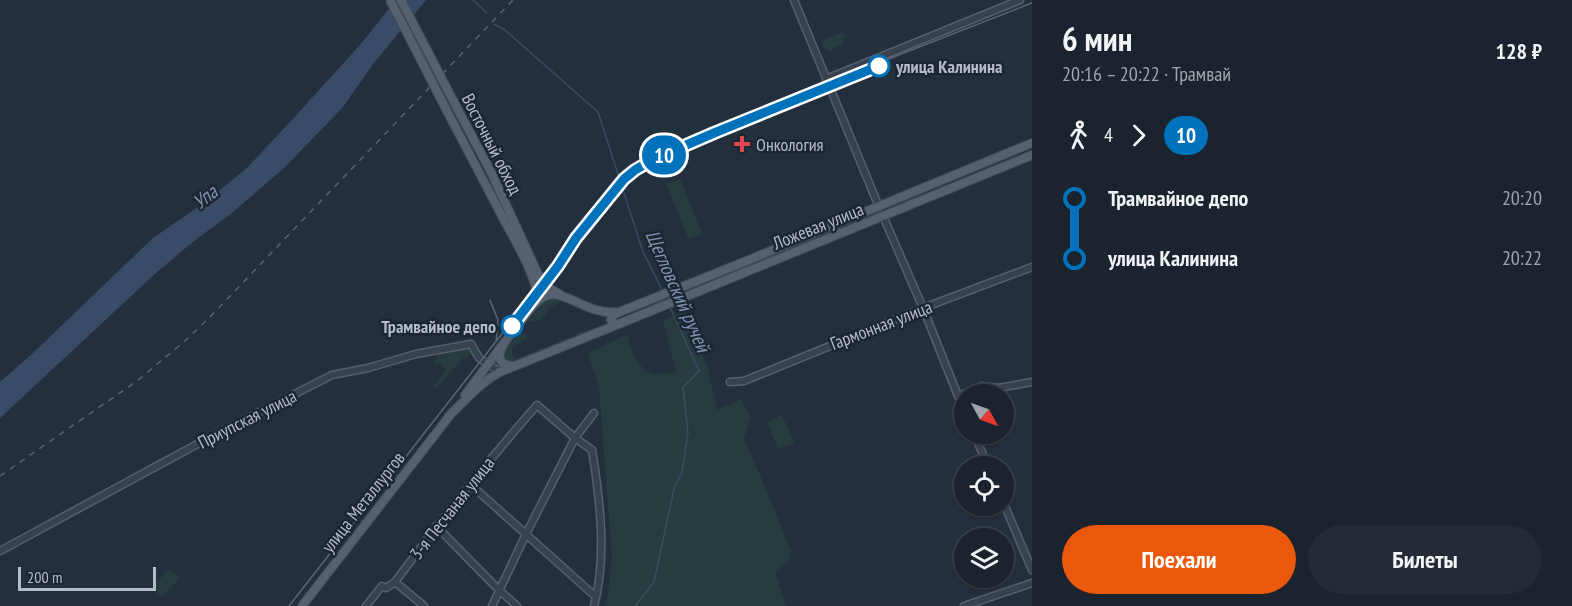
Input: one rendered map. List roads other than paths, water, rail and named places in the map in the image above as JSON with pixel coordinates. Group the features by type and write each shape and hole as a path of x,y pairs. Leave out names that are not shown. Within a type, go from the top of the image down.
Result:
{"main road":[{"name":"Восточный обход","path":"390,0 534,280 538,301"},
{"name":"Восточный обход","path":"401,0 491,172 538,274 549,288 561,296"},
{"name":"Ложевая улица","path":"561,296 603,312 627,309 1032,143"},
{"name":"Ложевая улица","path":"514,366 1032,155"},
{"path":"879,207 883,216"},
{"path":"682,287 688,291 686,297"},
{"path":"514,366 505,364 500,358 504,343 538,301 552,294 561,296"},
{"path":"616,325 612,323 612,315 627,309"},
{"name":"улица Металлургов","path":"302,606 504,343"},
{"name":"улица Металлургов","path":"449,416 488,378 514,366"}],"street":[{"path":"794,0 879,207"},
{"path":"826,79 1020,0"},
{"path":"654,161 829,87"},
{"path":"883,216 954,386"},
{"name":"Гармонная улица","path":"730,382 744,381 843,339 1032,267"},
{"name":"Приупская улица","path":"0,551 203,441 332,375 368,368 416,354 471,344 476,354 500,372"},
{"path":"1014,385 1032,382"},
{"name":"3-я Песчаная улица","path":"366,606 382,586 386,588 395,582 436,526 537,405 575,438"},
{"path":"492,606 575,438 594,413"},
{"path":"575,438 592,450 598,485 601,574 594,606"},
{"path":"471,485 596,597"},
{"path":"1009,516 1032,570"},
{"path":"436,526 517,606"},
{"path":"395,582 424,606"},
{"path":"964,606 1032,583"}],"water":[{"name":"Упа","path":"396,0 426,0 373,64 343,107 285,167 232,213 157,272 0,418 0,382 153,238 204,203 247,168 360,45"}],"waterway":[{"name":"Щегловский ручей","path":"473,0 487,13"},
{"name":"Щегловский ручей","path":"494,24 505,30 598,112 643,252 663,292"},
{"name":"Щегловский ручей","path":"635,606 654,582 674,489 682,472 688,433 683,387 699,371 670,307"}],"tram line":[{"path":"289,606 519,312 575,235 632,167 652,156 827,83 1032,3"},
{"name":"10","path":"512,326 558,266 576,238 624,179 644,163 879,66"},
{"path":"490,300 498,320 496,342"}],"railway":[{"path":"0,476 137,381 186,340 513,0"}],"place":[{"name":"улица Калинина","path":"879,66"},
{"name":"Онкология","path":"742,144"},
{"name":"Трамвайное депо","path":"512,326"}]}
